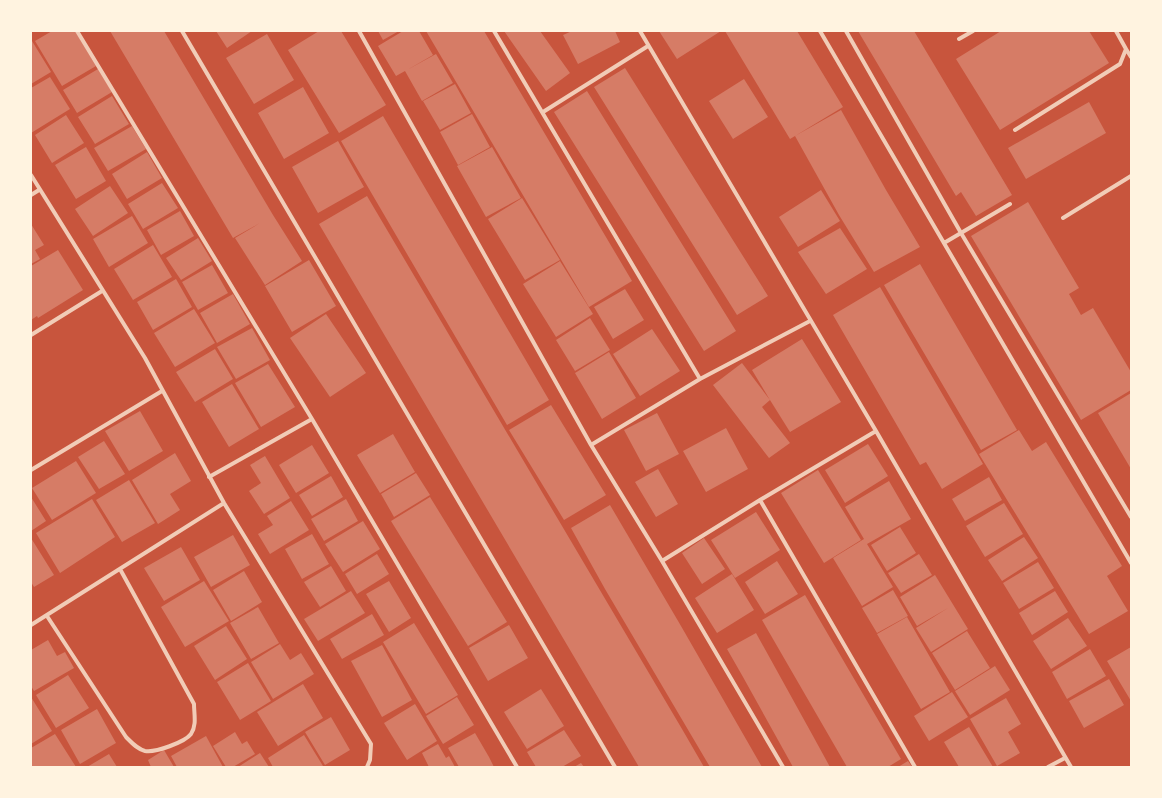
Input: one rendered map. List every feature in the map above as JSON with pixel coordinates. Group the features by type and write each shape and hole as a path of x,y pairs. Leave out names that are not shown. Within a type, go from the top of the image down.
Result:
{"street":[{"path":"77,31 312,419 518,767"},
{"path":"182,31 615,767"},
{"path":"359,31 591,445 662,561 783,767"},
{"path":"494,31 700,379"},
{"path":"640,31 876,431 1071,767"},
{"path":"820,31 1131,563"},
{"path":"846,31 961,233 1131,517"},
{"path":"959,39 973,31"},
{"path":"1116,31 1131,57"},
{"path":"542,112 648,46"},
{"path":"1015,130 1120,64 1126,49"},
{"path":"31,175 145,358 224,503 371,744 370,760 367,767"},
{"path":"1063,218 1131,176"},
{"path":"31,195 39,190"},
{"path":"944,243 1010,204"},
{"path":"31,335 102,291"},
{"path":"591,445 700,379 810,321"},
{"path":"31,470 162,391"},
{"path":"209,477 312,419"},
{"path":"662,561 760,500 876,431"},
{"path":"760,500 915,767"},
{"path":"31,625 224,503"},
{"path":"47,616 126,737 137,748 147,752 157,751 181,741 190,735 195,722 194,704 120,569"},
{"path":"1048,767 1065,758"}],"building":[{"path":"52,31 75,31 96,66 62,86 35,41"},
{"path":"110,31 164,31 273,215 302,261 265,285 235,238 260,223 233,238"},
{"path":"216,31 252,31 227,48"},
{"path":"319,31 341,31 386,105 339,133 288,50"},
{"path":"378,31 399,31 383,40"},
{"path":"403,31 419,31 433,55 407,70 436,54 453,83 422,101 405,71 396,76 378,46"},
{"path":"426,31 484,31 632,281 589,307"},
{"path":"504,31 540,31 570,73 546,91"},
{"path":"572,31 615,31 620,42 578,64 563,35"},
{"path":"659,31 721,31 677,59"},
{"path":"725,31 797,31 843,107 790,139"},
{"path":"858,31 914,31 1012,195 976,216 961,192 956,196"},
{"path":"1001,31 1089,31 1109,63 1000,130 956,59"},
{"path":"267,34 294,80 254,104 226,58"},
{"path":"32,41 51,72 31,84 31,42"},
{"path":"625,68 768,296 737,315 594,87"},
{"path":"98,69 112,92 77,113 63,90"},
{"path":"50,77 70,109 31,133 31,88"},
{"path":"744,79 768,117 733,139 709,101"},
{"path":"455,84 471,113 440,130 423,101"},
{"path":"303,87 329,133 284,159 258,113"},
{"path":"587,91 736,331 704,351 554,112"},
{"path":"112,96 129,124 95,144 78,117"},
{"path":"1089,102 1106,133 1026,179 1008,148"},
{"path":"841,110 920,247 874,272 839,215 795,136"},
{"path":"472,114 490,147 458,165 440,132"},
{"path":"66,115 84,143 52,163 35,135"},
{"path":"383,116 549,400 507,425 341,141"},
{"path":"132,126 146,149 108,171 94,148"},
{"path":"338,141 364,187 318,213 292,167"},
{"path":"86,147 106,181 76,199 55,165"},
{"path":"492,147 521,198 486,217 457,166"},
{"path":"147,152 162,178 127,199 112,174"},
{"path":"162,183 178,208 143,229 128,204"},
{"path":"110,186 128,213 93,236 75,209"},
{"path":"821,190 840,221 798,247 779,217"},
{"path":"367,196 704,767 639,767 319,224"},
{"path":"522,198 560,260 525,280 488,219"},
{"path":"1028,202 1079,288 1069,294 1081,315 1093,308 1131,372 1131,390 1081,420 971,236"},
{"path":"180,211 194,236 161,255 147,230"},
{"path":"132,216 148,243 109,267 93,239"},
{"path":"31,224 44,245 35,250 40,259 31,264"},
{"path":"840,228 867,269 826,294 798,252"},
{"path":"198,238 212,261 181,280 166,258"},
{"path":"153,245 172,277 133,300 114,269"},
{"path":"58,250 83,290 38,318 37,316 31,320 31,266"},
{"path":"309,260 336,306 292,332 265,286"},
{"path":"560,261 593,314 556,337 523,284"},
{"path":"920,264 1017,430 981,450 884,285"},
{"path":"212,265 228,293 198,310 182,282"},
{"path":"176,279 192,307 153,330 137,302"},
{"path":"880,287 983,464 942,489 926,462 920,465 833,315"},
{"path":"625,289 644,320 613,339 594,307"},
{"path":"233,294 250,324 217,343 200,313"},
{"path":"194,309 215,343 175,367 154,333"},
{"path":"326,314 366,373 330,397 290,338"},
{"path":"590,318 610,350 575,371 556,340"},
{"path":"252,328 270,360 236,379 217,347"},
{"path":"652,329 680,371 640,396 613,354"},
{"path":"802,339 841,402 790,432 752,370"},
{"path":"215,349 233,379 195,402 176,372"},
{"path":"609,352 636,398 602,419 575,373"},
{"path":"742,363 770,400 762,407 790,443 769,458 713,385"},
{"path":"268,364 295,407 261,427 235,383"},
{"path":"232,384 259,429 229,447 202,402"},
{"path":"1131,393 1131,469 1098,413"},
{"path":"551,405 606,495 564,520 509,430"},
{"path":"140,411 163,451 129,471 105,431"},
{"path":"657,413 679,454 646,471 624,430"},
{"path":"726,428 748,469 706,492 683,451"},
{"path":"1019,430 1032,451 1046,442 1122,566 1107,576 1128,611 1089,634 979,454"},
{"path":"393,434 415,472 380,493 357,455"},
{"path":"104,441 125,474 99,489 78,457"},
{"path":"868,444 888,476 845,503 825,470"},
{"path":"312,445 329,473 296,493 279,465"},
{"path":"175,453 191,481 170,494 180,510 158,524 132,480"},
{"path":"265,456 290,498 264,514 249,491 261,483 250,465"},
{"path":"76,461 96,493 52,520 32,488"},
{"path":"658,469 678,504 656,517 635,482"},
{"path":"818,470 861,540 824,563 781,493"},
{"path":"416,473 430,495 394,517 381,494"},
{"path":"331,476 343,497 312,516 299,495"},
{"path":"989,477 1002,500 965,521 952,499"},
{"path":"129,480 155,523 122,542 96,500"},
{"path":"889,481 911,519 867,544 893,587 862,606 833,558 864,539 845,507"},
{"path":"31,497 46,521 31,531"},
{"path":"430,497 507,622 468,646 391,521"},
{"path":"92,499 115,537 60,573 36,533"},
{"path":"346,499 358,521 324,541 311,519"},
{"path":"291,501 309,530 270,554 258,534 273,525 267,516"},
{"path":"1004,503 1023,534 985,557 966,526"},
{"path":"610,505 762,767 710,767 605,589 571,528"},
{"path":"756,512 780,550 735,578 711,540"},
{"path":"363,521 380,549 343,572 325,544"},
{"path":"900,527 916,553 887,571 871,545"},
{"path":"312,534 329,564 302,579 285,549"},
{"path":"233,535 250,565 211,587 194,557"},
{"path":"1024,537 1038,558 1002,581 988,560"},
{"path":"31,538 54,575 34,587 31,582"},
{"path":"704,538 725,569 702,584 682,553"},
{"path":"181,547 200,580 164,601 144,568"},
{"path":"377,554 389,574 357,594 345,574"},
{"path":"919,554 932,575 901,593 888,573"},
{"path":"777,561 798,594 765,614 745,582"},
{"path":"1038,562 1054,588 1019,609 1003,583"},
{"path":"331,566 346,591 320,607 304,582"},
{"path":"244,571 262,602 231,621 213,590"},
{"path":"732,574 754,610 717,633 695,598"},
{"path":"935,575 968,629 931,652 916,628 948,608 917,626 900,597"},
{"path":"204,581 229,621 185,647 161,607"},
{"path":"389,581 411,618 389,632 366,594"},
{"path":"893,590 908,616 877,633 862,608"},
{"path":"351,591 365,613 318,641 304,619"},
{"path":"1055,591 1068,612 1032,635 1019,613"},
{"path":"805,595 901,759 888,767 847,767 762,620"},
{"path":"258,607 279,643 251,659 230,623"},
{"path":"372,614 384,635 342,659 330,639"},
{"path":"907,617 950,692 921,709 877,634"},
{"path":"1068,618 1087,646 1051,669 1033,641"},
{"path":"414,623 458,695 426,714 383,642"},
{"path":"509,625 528,658 488,681 469,648"},
{"path":"226,626 247,659 215,680 194,646"},
{"path":"967,631 990,668 955,690 932,653"},
{"path":"756,633 830,767 793,767 727,649"},
{"path":"48,640 57,656 65,652 74,668 34,691 31,686 31,650"},
{"path":"280,644 290,660 301,653 314,674 273,699 251,662"},
{"path":"382,645 412,700 382,717 351,661"},
{"path":"1131,647 1131,701 1107,661"},
{"path":"1090,649 1106,676 1067,699 1052,672"},
{"path":"248,663 271,701 240,720 217,682"},
{"path":"995,666 1010,690 970,715 955,691"},
{"path":"68,675 89,708 56,728 36,695"},
{"path":"1109,679 1124,705 1084,728 1069,701"},
{"path":"303,684 323,718 278,746 257,712"},
{"path":"541,689 564,726 527,749 504,712"},
{"path":"952,692 968,717 929,741 914,716"},
{"path":"31,697 52,731 31,744"},
{"path":"457,697 474,725 443,744 426,716"},
{"path":"1006,698 1021,724 1008,732 1020,753 997,766 970,719"},
{"path":"415,704 437,741 407,760 384,723"},
{"path":"97,709 116,743 80,764 61,730"},
{"path":"331,717 350,750 325,765 305,732"},
{"path":"969,727 993,767 959,767 944,742"},
{"path":"564,730 581,756 562,767 536,767 527,752"},
{"path":"235,732 242,744 247,741 255,754 233,767 226,767 213,746"},
{"path":"475,733 494,767 459,767 448,748"},
{"path":"55,734 76,767 31,767 31,748"},
{"path":"304,735 323,766 273,767 268,758"},
{"path":"206,736 223,767 177,767 171,756"},
{"path":"438,744 446,758 449,756 455,767 429,767 422,753"},
{"path":"164,750 174,767 151,767 148,760"},
{"path":"260,753 269,767 238,767"},
{"path":"109,754 117,767 87,767"},
{"path":"908,761 912,767 898,767"},
{"path":"581,763 584,767 574,767"}]}
